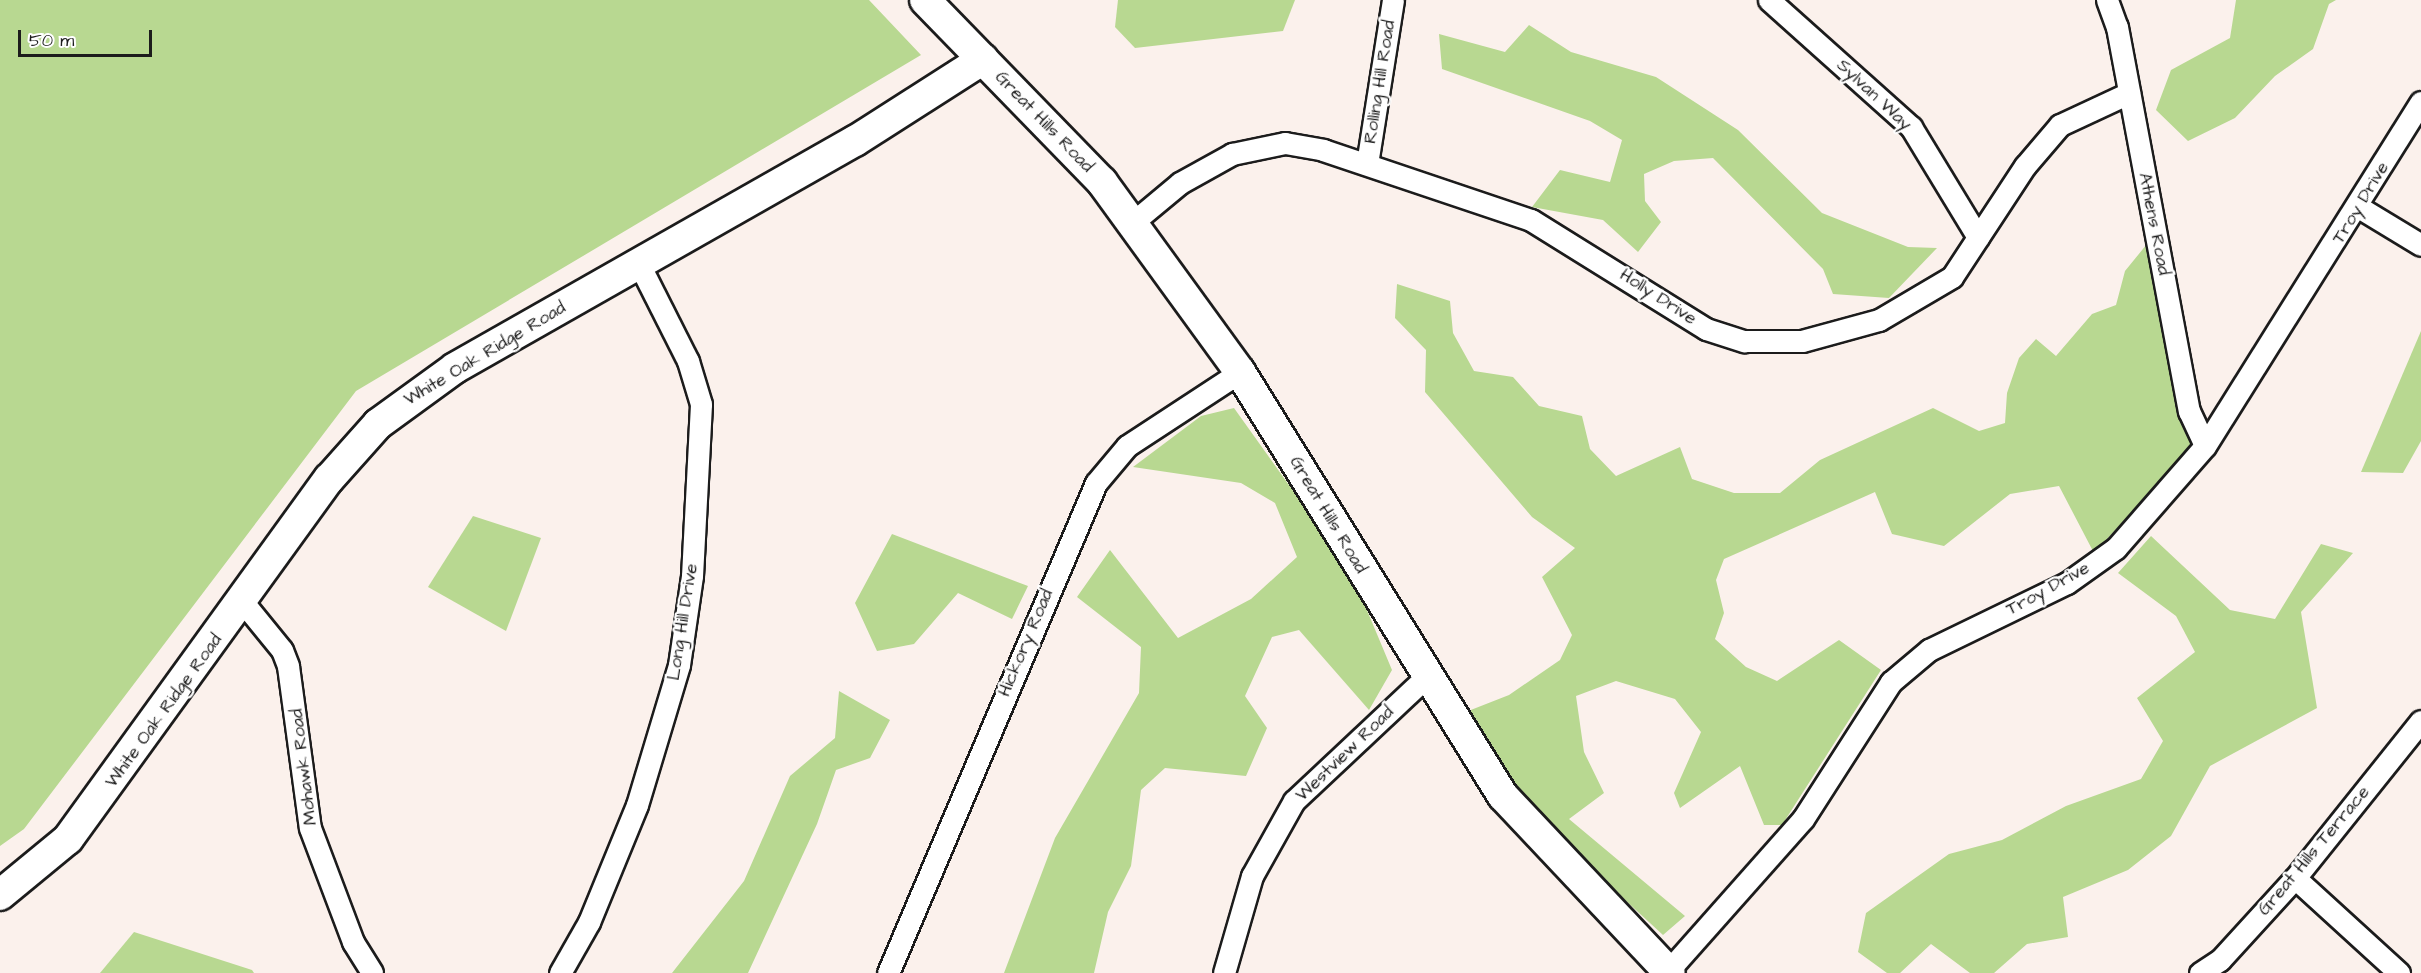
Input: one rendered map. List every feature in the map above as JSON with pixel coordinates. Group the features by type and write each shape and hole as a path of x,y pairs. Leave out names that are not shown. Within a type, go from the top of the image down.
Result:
{"street":[{"path":"925,0 983,58"},
{"name":"Rolling Hill Road","path":"1367,164 1393,0"},
{"name":"Sylvan Way","path":"1769,0 1911,127 1978,237"},
{"name":"Athens Road","path":"2107,0 2129,93 2189,411 2205,446"},
{"name":"Great Hills Road","path":"983,58 1102,182 1240,372 1426,677 1503,796 1669,972"},
{"name":"White Oak Ridge Road","path":"0,895 68,839 329,479 378,424 455,368 855,141 983,58"},
{"name":"Holly Drive","path":"1132,223 1201,169 1259,146 1323,150 1530,220 1706,329 1744,341 1802,341 1879,320 1952,277 2025,166 2060,125 2129,93"},
{"name":"Troy Drive","path":"1669,972 1803,819 1891,682 1929,650 2067,583 2116,548 2205,446 2360,208 2421,102"},
{"path":"2360,208 2421,245"},
{"name":"Long Hill Drive","path":"560,973 589,922 637,805 679,665 692,576 701,404 688,361 639,264"},
{"name":"Hickory Road","path":"888,973 1096,483 1127,446 1240,372"},
{"name":"Mohawk Road","path":"242,601 282,650 288,666 310,828 353,942 372,973"},
{"name":"Westview Road","path":"1224,973 1252,876 1289,809 1426,677"},
{"name":"Great Hills Terrace","path":"2200,973 2220,960 2295,878 2421,721"},
{"path":"2295,878 2399,973"}],"green space":[{"path":"0,0 869,0 921,55 356,391 24,829 0,846"},
{"path":"1118,0 1295,0 1283,31 1135,48 1115,27"},
{"path":"2236,0 2336,0 2329,4 2313,49 2275,76 2235,118 2188,141 2156,110 2171,70 2230,38"},
{"path":"1529,25 1571,52 1656,77 1738,130 1822,213 1908,247 1937,248 1889,298 1833,294 1823,269 1713,158 1674,161 1644,174 1645,201 1661,222 1638,252 1603,220 1532,207 1560,170 1610,182 1622,140 1590,121 1442,69 1439,34 1505,52"},
{"path":"2147,244 2191,448 2094,553 2059,486 2010,494 1944,546 1892,534 1875,492 1724,559 1716,580 1724,613 1715,639 1746,667 1777,681 1839,640 1881,670 1782,825 1764,825 1740,766 1680,808 1674,793 1701,732 1675,699 1616,681 1576,696 1584,752 1604,793 1569,819 1685,916 1663,935 1524,807 1458,715 1509,695 1560,660 1572,635 1542,577 1575,548 1532,517 1425,392 1426,350 1395,318 1397,284 1450,301 1453,333 1474,371 1513,377 1539,406 1582,416 1590,449 1616,476 1680,447 1692,479 1734,493 1780,493 1820,460 1933,408 1979,431 2005,423 2007,393 2019,358 2036,339 2056,356 2092,314 2116,305 2125,271"},
{"path":"2421,331 2421,441 2403,473 2361,472"},
{"path":"1234,408 1351,572 1392,670 1369,710 1299,630 1272,637 1245,696 1267,728 1246,776 1165,768 1141,790 1131,866 1108,912 1094,973 1004,973 1055,838 1139,693 1141,647 1077,597 1110,550 1178,638 1251,599 1297,557 1275,503 1241,483 1133,467 1201,416"},
{"path":"473,516 541,538 506,631 428,587"},
{"path":"892,534 1028,586 1012,619 958,593 914,644 877,651 855,603"},
{"path":"2151,536 2230,610 2275,619 2321,544 2353,553 2301,612 2317,708 2210,766 2171,836 2128,870 2063,897 2068,937 2027,944 1994,973 1970,973 1931,944 1900,973 1887,973 1858,952 1866,913 1949,854 2002,840 2066,806 2141,779 2163,741 2137,698 2195,652 2176,616 2118,573"},
{"path":"839,691 890,720 870,758 836,770 817,824 748,973 672,973 744,881 790,776 835,738"},
{"path":"134,932 252,970 254,973 100,973"}]}
